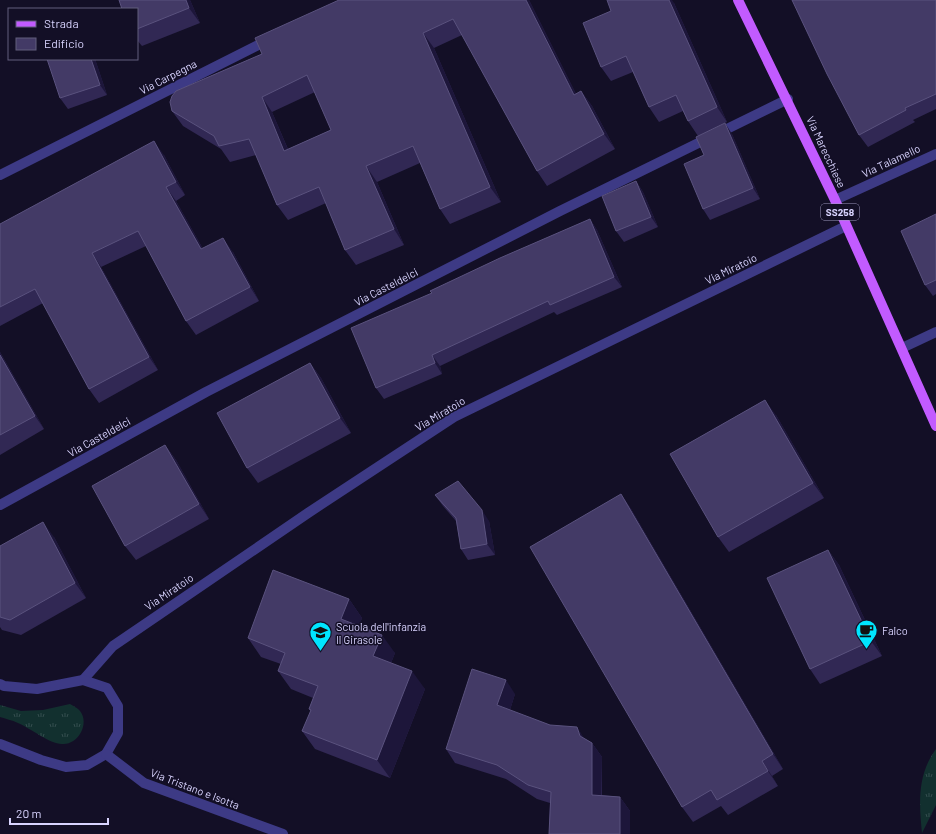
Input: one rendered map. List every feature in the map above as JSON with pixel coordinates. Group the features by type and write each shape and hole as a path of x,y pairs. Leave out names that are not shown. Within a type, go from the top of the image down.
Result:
{"main road":[{"name":"Via Marecchiese","path":"738,0 788,99 835,200 936,426"},
{"path":"921,392 936,413"}],"street":[{"name":"Via Carpegna","path":"0,176 276,36"},
{"name":"Via Casteldelci","path":"0,505 213,388 567,208 788,99"},
{"name":"Via Talamello","path":"835,200 936,154"},
{"name":"Via Miratoio","path":"82,680 113,646 288,526 454,417 846,226"},
{"path":"902,348 936,332"},
{"path":"0,684 4,686 37,689 82,680 106,688 118,706 118,733 106,754 87,765 66,767 41,760 0,744"},
{"name":"Via Tristano e Isotta","path":"106,754 144,783 283,834"}],"green space":[{"path":"70,704 80,711 84,722 81,733 73,741 68,743 62,744 46,739 23,725 0,717 0,705 21,711 43,710"},
{"path":"936,749 936,805 922,833 920,800 922,779 925,769"}],"building":[{"path":"119,0 186,0 189,8 138,29 138,8 122,8"},
{"path":"339,0 526,0 574,95 581,91 604,134 537,171 453,19 423,33 490,187 440,209 413,146 366,166 394,229 345,250 319,187 277,205 249,139 219,146 214,136 172,111 170,102 176,91 262,54 255,38","holes":["307,75 331,130 284,151 262,97"]},
{"path":"607,0 669,0 717,107 688,121 676,95 649,107 626,56 601,67 583,23 611,11"},
{"path":"792,0 936,0 936,94 905,108 906,110 859,135 827,74"},
{"path":"47,60 91,60 100,85 60,98"},
{"path":"725,123 753,188 703,209 684,164 704,155 696,137"},
{"path":"154,141 176,182 166,187 201,249 223,238 250,287 186,321 138,231 92,253 149,357 89,389 35,289 0,307 0,224"},
{"path":"636,181 651,217 616,231 602,196"},
{"path":"936,214 936,280 925,285 901,231"},
{"path":"590,219 614,277 550,305 548,301 432,355 435,363 376,388 351,328 432,293 430,291 500,258"},
{"path":"0,355 35,416 0,435"},
{"path":"310,363 340,418 247,468 217,413"},
{"path":"765,400 813,483 718,537 670,454"},
{"path":"165,445 199,504 125,546 92,486"},
{"path":"458,481 482,510 487,544 461,549 456,518 435,495"},
{"path":"621,494 773,754 762,761 768,771 717,800 711,790 682,807 530,547"},
{"path":"43,522 75,583 10,620 0,617 0,546"},
{"path":"828,550 871,641 810,669 767,578"},
{"path":"273,570 349,599 341,619 382,635 373,656 412,671 377,760 302,731 311,710 309,709 318,686 278,671 285,653 248,638"},
{"path":"472,669 506,680 497,705 550,725 577,727 580,736 592,743 592,795 620,797 620,834 549,834 551,792 528,785 497,765 446,749"}],"place":[{"name":"Falco","path":"867,650"},
{"name":"Scuola dell'infanzia Il Girasole","path":"320,652"}]}
